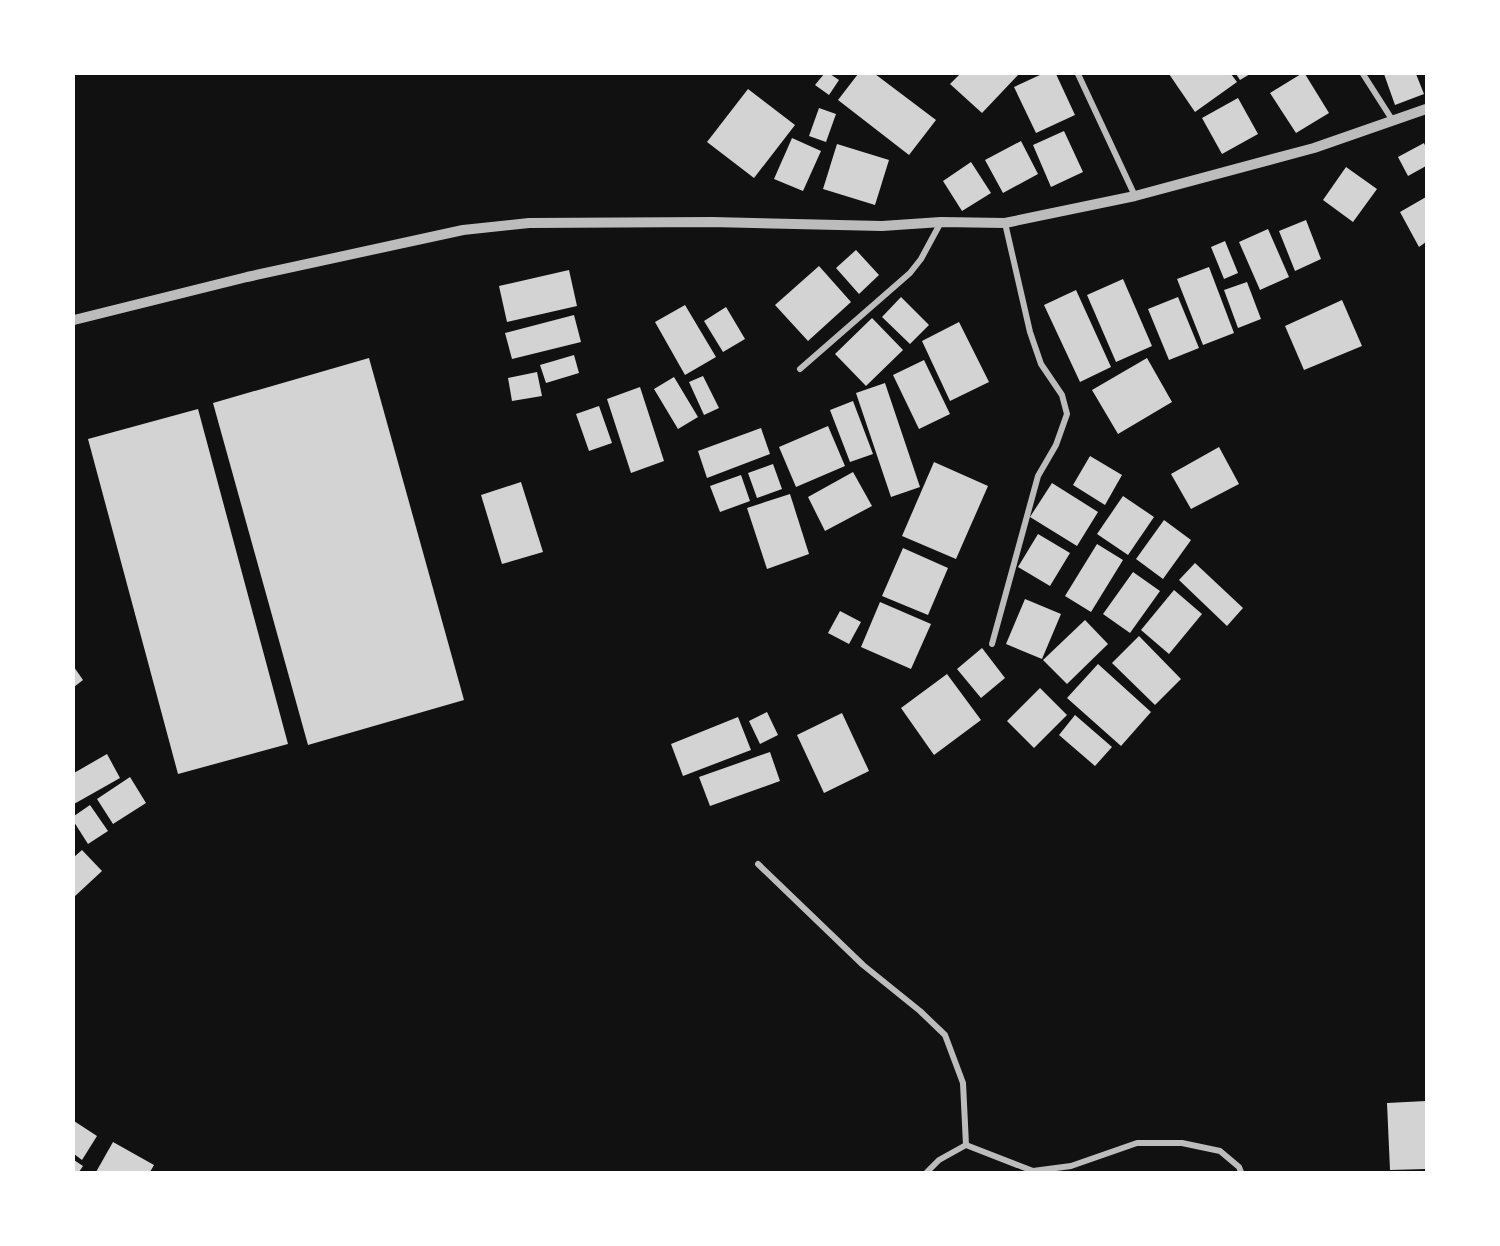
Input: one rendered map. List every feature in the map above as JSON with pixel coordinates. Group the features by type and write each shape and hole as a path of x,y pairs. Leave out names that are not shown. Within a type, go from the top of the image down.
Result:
{"street":[{"path":"1078,74 1135,196"},
{"path":"1363,74 1393,121"},
{"path":"74,320 247,277 463,230 579,222 882,225 941,222 1005,223 1135,196 1314,148 1426,109"},
{"path":"800,369 910,273 921,259 941,222"},
{"path":"992,644 1038,476 1056,445 1067,414 1062,395 1041,364 1030,332 1005,223"},
{"path":"758,864 863,965 920,1011 945,1035 963,1083 966,1145"},
{"path":"966,1145 1033,1171 1071,1166 1137,1143 1182,1143 1220,1151 1239,1167 1241,1173"},
{"path":"927,1173 939,1160 966,1145"}],"building":[{"path":"824,74 830,74 839,80 829,95 815,85"},
{"path":"858,74 875,74 936,120 909,155 838,100"},
{"path":"960,74 1019,74 982,113 950,84"},
{"path":"1042,74 1056,74 1075,115 1036,133 1014,87"},
{"path":"1169,74 1231,74 1237,82 1195,112"},
{"path":"1236,74 1250,74 1240,80"},
{"path":"1301,74 1305,74 1329,113 1296,133 1270,93"},
{"path":"1384,74 1416,74 1424,94 1395,105"},
{"path":"748,89 795,125 754,178 707,142"},
{"path":"1238,98 1258,134 1222,154 1202,118"},
{"path":"819,108 836,114 826,142 809,136"},
{"path":"1064,131 1083,172 1051,187 1033,145"},
{"path":"792,138 821,151 803,191 774,179"},
{"path":"1021,141 1038,174 1003,193 985,160"},
{"path":"1424,143 1426,166 1408,176 1398,157"},
{"path":"837,144 889,160 875,205 823,189"},
{"path":"971,162 991,193 962,211 943,181"},
{"path":"1346,167 1377,189 1353,222 1323,200"},
{"path":"1426,197 1426,242 1419,247 1400,212"},
{"path":"1306,220 1321,259 1295,271 1279,231"},
{"path":"1268,229 1289,277 1260,290 1239,242"},
{"path":"1225,241 1238,273 1224,279 1211,247"},
{"path":"856,250 879,275 859,294 836,268"},
{"path":"819,266 851,302 808,341 775,305"},
{"path":"1209,267 1234,333 1203,345 1177,279"},
{"path":"569,270 577,306 507,322 499,286"},
{"path":"1123,279 1152,346 1116,362 1087,295"},
{"path":"1247,282 1261,319 1238,328 1224,290"},
{"path":"1076,290 1111,367 1080,382 1044,305"},
{"path":"901,297 929,325 910,344 882,317"},
{"path":"1178,297 1199,348 1169,360 1148,309"},
{"path":"1342,300 1362,346 1304,370 1285,326"},
{"path":"685,305 716,357 685,375 655,322"},
{"path":"726,307 745,339 723,352 704,321"},
{"path":"574,315 581,342 512,359 505,333"},
{"path":"872,318 903,350 866,386 835,354"},
{"path":"959,322 989,382 950,401 922,341"},
{"path":"574,355 579,373 546,383 540,365"},
{"path":"369,358 464,700 308,745 213,403"},
{"path":"1147,358 1172,402 1118,434 1092,390"},
{"path":"924,360 950,414 919,429 893,375"},
{"path":"537,372 542,396 512,401 508,378"},
{"path":"703,376 719,408 704,415 689,382"},
{"path":"674,377 698,417 678,429 654,389"},
{"path":"885,383 920,487 891,497 856,393"},
{"path":"640,387 664,461 631,473 607,399"},
{"path":"853,401 873,454 850,462 830,410"},
{"path":"599,406 612,443 589,451 576,414"},
{"path":"198,409 288,744 178,774 88,439"},
{"path":"828,426 845,466 796,487 779,447"},
{"path":"761,428 770,454 707,478 698,451"},
{"path":"1219,447 1239,484 1191,509 1171,474"},
{"path":"1090,456 1122,475 1105,505 1073,485"},
{"path":"934,462 988,486 956,559 902,536"},
{"path":"773,464 782,489 757,498 748,473"},
{"path":"853,472 872,506 825,531 808,497"},
{"path":"741,475 750,501 720,512 710,486"},
{"path":"521,482 543,552 502,564 481,495"},
{"path":"1052,483 1098,512 1077,546 1030,517"},
{"path":"790,494 809,554 767,569 747,508"},
{"path":"1123,496 1154,517 1128,555 1097,534"},
{"path":"1164,520 1191,540 1163,579 1136,559"},
{"path":"1038,534 1070,553 1050,586 1018,567"},
{"path":"1097,544 1123,560 1091,612 1065,596"},
{"path":"903,548 948,568 928,615 882,596"},
{"path":"1195,563 1243,608 1227,626 1179,580"},
{"path":"1133,572 1160,591 1130,633 1103,614"},
{"path":"1174,590 1202,614 1169,654 1141,630"},
{"path":"1025,599 1061,614 1042,659 1006,644"},
{"path":"880,602 931,624 911,669 861,647"},
{"path":"840,611 861,622 849,644 828,633"},
{"path":"1085,620 1108,644 1067,684 1043,660"},
{"path":"1139,636 1181,679 1155,705 1112,663"},
{"path":"982,648 1005,678 981,698 957,669"},
{"path":"1098,664 1151,712 1121,746 1067,698"},
{"path":"74,667 83,680 74,687"},
{"path":"947,674 981,720 934,755 901,708"},
{"path":"1040,688 1067,715 1034,748 1007,721"},
{"path":"767,712 778,735 760,744 749,721"},
{"path":"842,713 869,771 824,793 797,735"},
{"path":"1075,715 1112,747 1095,766 1059,735"},
{"path":"738,717 751,750 683,776 671,744"},
{"path":"770,752 780,781 710,806 699,777"},
{"path":"107,754 120,778 74,804 74,773"},
{"path":"130,777 146,803 113,824 97,799"},
{"path":"90,805 108,831 88,844 74,822 74,816"},
{"path":"82,850 102,871 74,897 74,857"},
{"path":"1426,1101 1426,1169 1390,1170 1387,1103"},
{"path":"74,1121 97,1136 82,1160 74,1154"},
{"path":"113,1142 154,1165 150,1172 96,1172"},
{"path":"74,1160 83,1166 79,1172 74,1172"}]}
